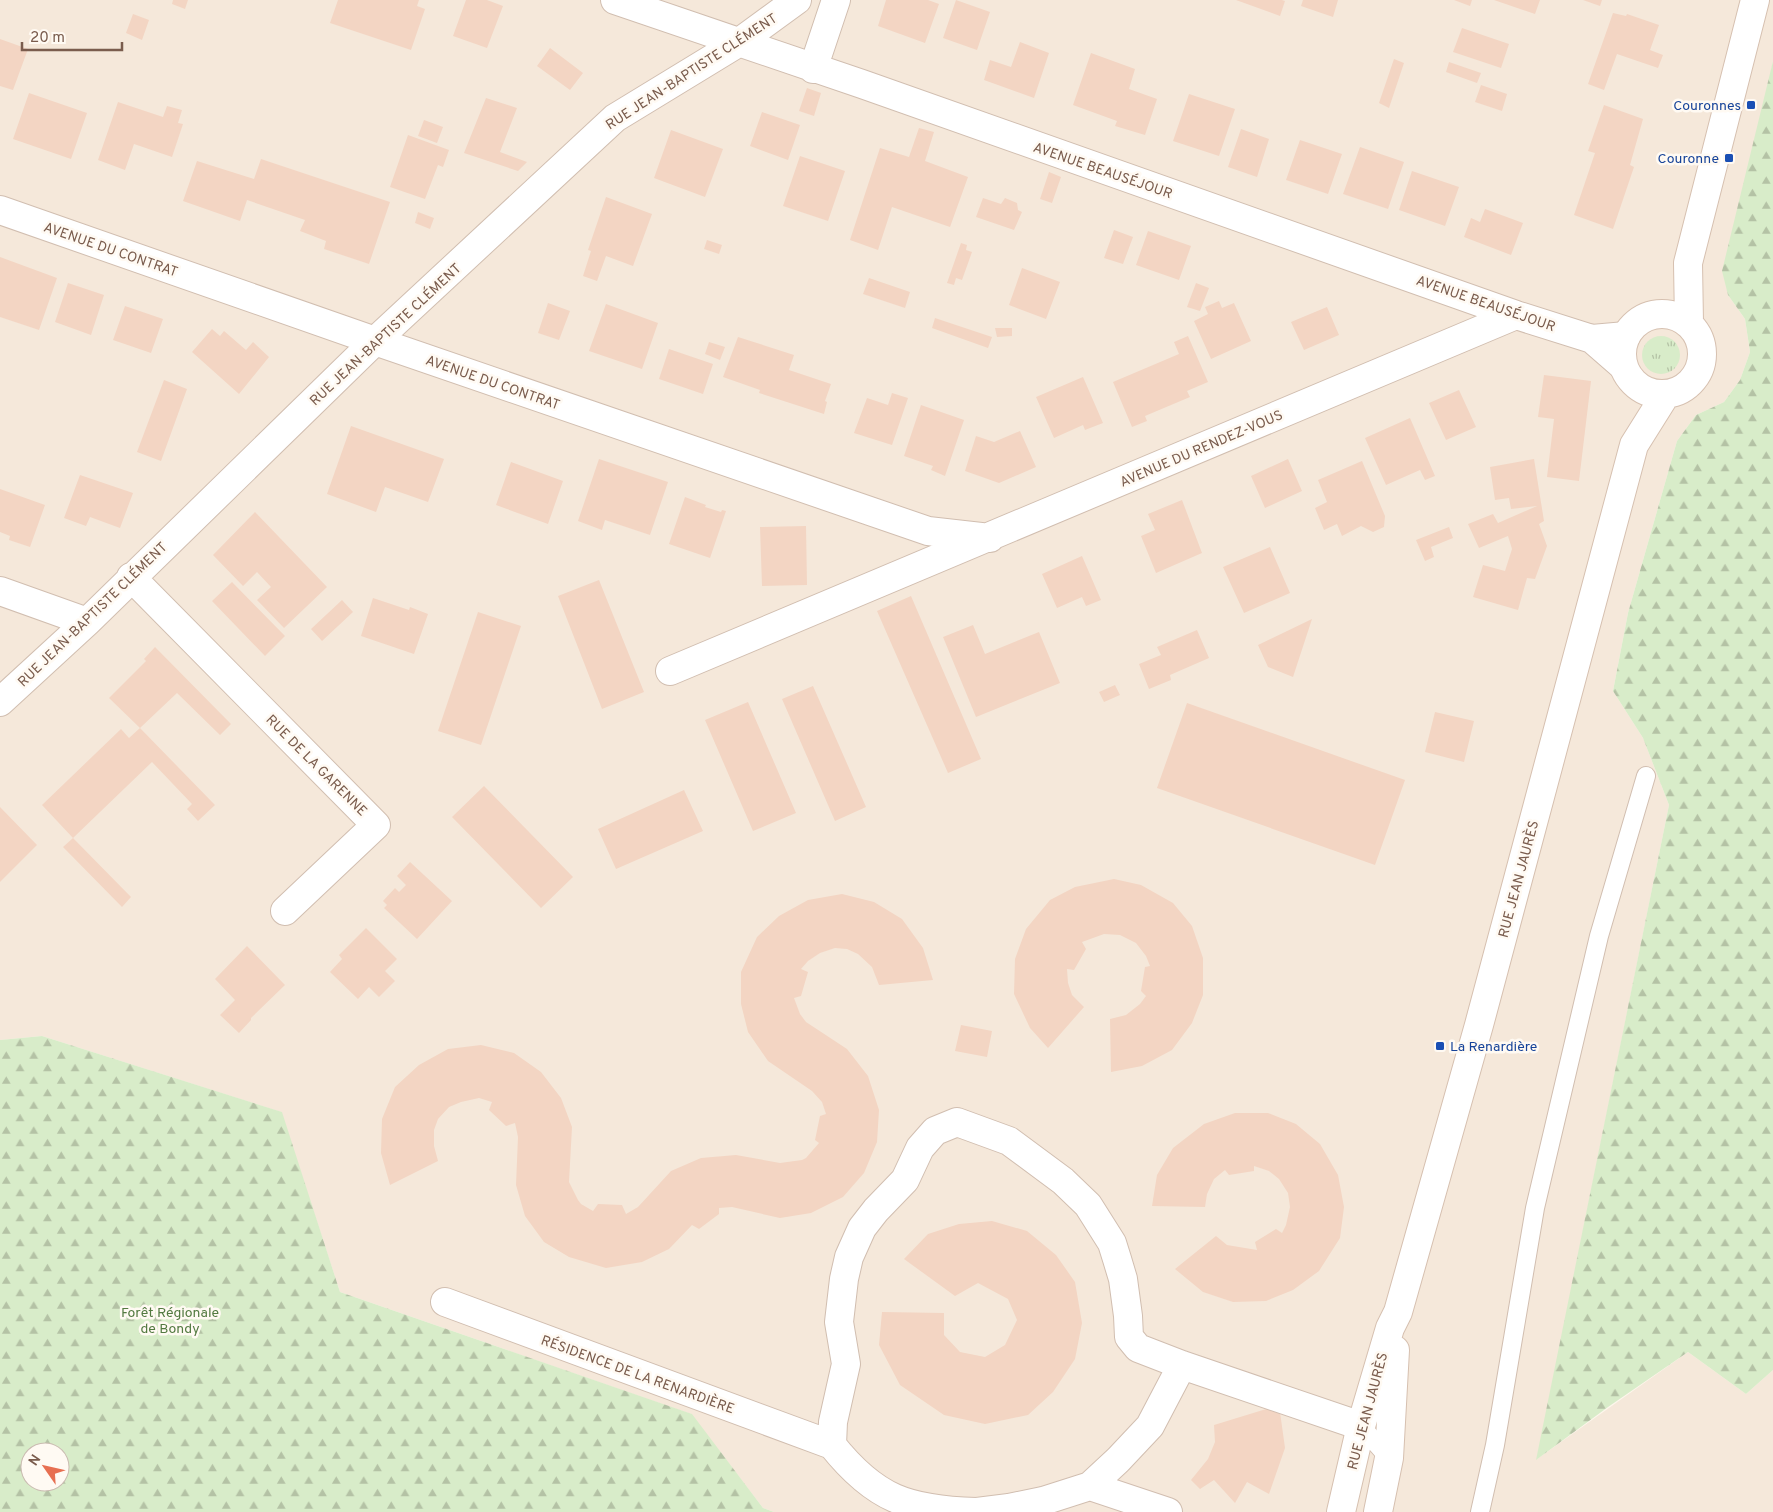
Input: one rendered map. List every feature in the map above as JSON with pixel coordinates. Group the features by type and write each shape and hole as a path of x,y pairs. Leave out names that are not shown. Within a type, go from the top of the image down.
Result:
{"street":[{"name":"AVENUE BEAUSÉJOUR","path":"615,0 813,69 862,84 1516,315 1592,339 1626,336"},
{"name":"RUE JEAN-BAPTISTE CLÉMENT","path":"0,702 87,622 375,341 615,118 738,43 797,0"},
{"path":"813,69 836,0"},
{"path":"1688,323 1688,264 1755,0"},
{"name":"AVENUE DU CONTRAT","path":"0,210 928,531 990,538"},
{"path":"1652,315 1688,264"},
{"path":"1665,314 1678,317 1688,323 1697,334 1702,346 1702,360 1698,373 1690,383 1679,391 1653,394 1642,389 1628,374 1622,356 1626,336 1637,323 1652,315 1665,314"},
{"name":"AVENUE DU RENDEZ-VOUS","path":"670,671 990,538 1516,315"},
{"name":"AVENUE BEAUSÉJOUR","path":"1592,339 1628,374"},
{"name":"RUE JEAN JAURÈS","path":"1628,374 1634,445"},
{"name":"RUE JEAN JAURÈS","path":"1341,1512 1361,1426 1390,1328 1398,1312 1479,1025 1634,445 1666,394"},
{"name":"RUE DE LA GARENNE","path":"132,577 376,825 285,911"},
{"path":"0,591 87,622"},
{"path":"1182,1366 1150,1426 1118,1460 1090,1486 1043,1501 977,1512 942,1511 909,1504 874,1488 849,1466 832,1445 832,1422 846,1364 839,1322 844,1279 849,1258 862,1228 876,1210 905,1180 920,1148 935,1130 957,1122 1009,1141 1063,1181 1088,1205 1112,1243 1123,1280 1128,1316 1128,1337 1138,1348 1182,1366 1361,1426"},
{"name":"RÉSIDENCE DE LA RENARDIÈRE","path":"445,1302 832,1445"},
{"name":"RUE JEAN JAURÈS","path":"1378,1512 1389,1458 1398,1312"},
{"path":"1090,1486 1168,1512"}],"lane":[{"path":"1480,1512 1495,1445 1534,1208 1599,936 1646,776"},
{"path":"1361,1426 1389,1458"}],"shaded area":[{"path":"0,0 1773,0 1773,61 1728,295 1745,319 1750,352 1740,380 1724,402 1696,415 1677,441 1628,613 1613,691 1643,738 1669,805 1537,1459 1688,1352 1746,1394 1773,1370 1773,1512 774,1512 763,1508 691,1414 340,1292 281,1112 42,1036 0,1040"}],"green space":[{"path":"1773,61 1773,1370 1746,1394 1688,1352 1608,1407 1536,1460 1669,805 1643,738 1613,691 1628,613 1677,441 1696,415 1724,402 1740,380 1750,352 1745,319 1728,295 1722,271"},
{"path":"1661,336 1674,342 1680,355 1674,368 1661,374 1648,368 1642,355 1648,342"},
{"name":"Forêt Régionale de Bondy","path":"42,1036 282,1112 340,1292 692,1414 763,1508 774,1512 0,1512 0,1040"}],"building":[{"path":"173,0 188,0 185,9 172,4"},
{"path":"338,0 419,0 417,6 425,9 411,50 330,23"},
{"path":"466,0 487,0 503,6 487,48 453,36"},
{"path":"886,0 928,0 939,4 925,43 878,26"},
{"path":"956,0 990,12 977,50 943,38"},
{"path":"1236,0 1282,0 1285,1 1280,16"},
{"path":"1303,0 1338,0 1333,17 1301,6"},
{"path":"1454,0 1472,0 1470,6"},
{"path":"1494,0 1540,0 1535,14"},
{"path":"1583,0 1602,0 1600,6"},
{"path":"1613,13 1626,16 1627,14 1659,25 1650,50 1663,55 1658,68 1617,54 1604,90 1588,84"},
{"path":"133,14 149,20 142,40 126,33"},
{"path":"1462,28 1509,44 1501,68 1453,52"},
{"path":"0,39 28,49 13,90 0,86"},
{"path":"1020,42 1049,53 1034,98 984,80 990,60 1011,67"},
{"path":"550,48 583,73 570,90 537,66"},
{"path":"1091,53 1135,69 1129,89 1157,99 1145,135 1115,126 1117,121 1073,105"},
{"path":"1394,59 1404,63 1389,108 1379,103"},
{"path":"1449,62 1481,73 1477,83 1446,72"},
{"path":"1481,85 1507,94 1502,111 1475,102"},
{"path":"807,88 821,93 814,116 799,111"},
{"path":"29,93 87,113 71,159 13,139"},
{"path":"1189,94 1235,109 1219,156 1173,141"},
{"path":"486,98 517,108 500,152 527,162 518,171 464,153"},
{"path":"118,102 163,117 167,106 182,110 178,123 183,124 172,157 134,144 125,170 98,160"},
{"path":"1604,105 1643,119 1630,165 1634,167 1613,229 1574,215 1595,153 1588,151"},
{"path":"762,112 800,125 788,160 750,146"},
{"path":"424,120 443,127 437,143 418,136"},
{"path":"919,128 934,132 925,161 968,177 950,227 892,207 878,250 850,240 880,148 909,157"},
{"path":"1241,129 1269,139 1257,177 1228,167"},
{"path":"671,130 723,149 705,197 654,178"},
{"path":"408,135 449,150 443,167 438,165 425,199 390,187"},
{"path":"1300,140 1342,154 1328,194 1286,180"},
{"path":"1360,147 1404,162 1388,209 1343,194"},
{"path":"800,156 845,171 828,221 783,206"},
{"path":"261,159 390,202 369,264 324,249 326,241 300,231 305,220 247,200 240,221 183,201 197,161 254,179"},
{"path":"1412,171 1459,187 1445,226 1399,210"},
{"path":"1049,172 1061,177 1052,203 1040,199"},
{"path":"606,197 652,214 633,266 606,256 597,281 583,276 591,251 588,250"},
{"path":"983,198 1001,204 1005,198 1017,203 1018,210 1022,212 1014,230 976,217"},
{"path":"1485,209 1523,223 1511,255 1464,237 1471,218 1480,222"},
{"path":"418,212 434,218 430,229 415,223"},
{"path":"1114,230 1133,237 1123,264 1104,258"},
{"path":"1148,231 1191,246 1179,280 1136,265"},
{"path":"707,240 722,245 719,254 704,249"},
{"path":"961,243 967,245 966,250 972,252 962,280 956,278 954,285 947,283"},
{"path":"0,257 57,278 39,330 0,317"},
{"path":"1022,268 1060,282 1046,319 1009,305"},
{"path":"869,278 910,292 905,308 863,294"},
{"path":"68,283 104,295 91,335 55,322"},
{"path":"1196,283 1209,288 1200,311 1187,307"},
{"path":"1219,301 1222,308 1234,303 1251,341 1211,359 1194,321 1208,314 1205,307"},
{"path":"548,303 570,311 559,340 538,333"},
{"path":"606,304 658,323 642,369 589,351"},
{"path":"125,306 163,319 151,353 113,340"},
{"path":"1327,307 1339,335 1304,350 1291,322"},
{"path":"935,318 992,337 988,348 932,328"},
{"path":"995,328 1012,328 1012,336 997,337"},
{"path":"212,329 220,336 224,331 246,350 253,342 269,357 239,394 192,352"},
{"path":"1188,336 1208,382 1187,391 1190,397 1145,416 1147,421 1132,427 1113,382 1179,354 1174,342"},
{"path":"738,337 794,355 789,370 831,384 825,401 827,402 824,414 759,393 760,390 723,377"},
{"path":"709,342 725,347 720,360 705,354"},
{"path":"669,349 713,364 703,394 659,379"},
{"path":"1544,375 1591,381 1579,481 1547,477 1554,419 1538,417"},
{"path":"1083,377 1103,423 1085,430 1083,425 1054,438 1036,397"},
{"path":"164,380 187,389 161,461 137,452"},
{"path":"1459,390 1476,427 1446,440 1429,403"},
{"path":"892,393 908,398 892,445 854,433 867,398 888,405"},
{"path":"921,405 964,420 945,476 931,470 933,466 904,456"},
{"path":"1410,418 1435,476 1425,480 1420,470 1386,485 1365,438"},
{"path":"351,426 444,459 428,502 385,487 376,512 327,494"},
{"path":"1020,431 1036,467 999,483 965,471 976,436 994,442"},
{"path":"599,459 668,482 650,535 605,520 602,530 578,521"},
{"path":"1288,459 1302,491 1265,508 1251,476"},
{"path":"1534,459 1544,521 1539,524 1547,546 1535,579 1527,578 1518,610 1473,597 1483,565 1505,571 1512,549 1508,536 1479,548 1468,524 1493,514 1498,523 1537,506 1511,509 1509,498 1495,500 1490,467"},
{"path":"1362,461 1385,516 1384,527 1373,532 1361,526 1342,536 1337,524 1324,530 1315,508 1327,502 1318,480"},
{"path":"511,462 563,481 548,524 496,505"},
{"path":"80,475 133,493 120,528 90,517 86,526 64,518"},
{"path":"0,489 45,505 30,547 9,540 10,536 0,532"},
{"path":"685,497 706,505 705,507 721,512 722,510 726,511 710,558 669,544"},
{"path":"1182,500 1202,553 1156,573 1141,536 1155,530 1148,514"},
{"path":"255,512 327,587 284,628 257,600 271,587 257,572 243,586 213,555"},
{"path":"806,526 807,585 762,586 760,527"},
{"path":"1449,527 1453,538 1431,547 1434,557 1425,561 1416,540"},
{"path":"1270,547 1290,593 1244,613 1223,567"},
{"path":"1082,556 1101,600 1086,606 1082,597 1057,608 1042,574"},
{"path":"599,580 644,692 602,709 558,596"},
{"path":"232,582 285,636 265,656 212,601"},
{"path":"911,596 981,759 948,773 877,611"},
{"path":"373,598 409,610 410,607 428,614 414,654 361,636"},
{"path":"342,600 353,612 322,641 311,629"},
{"path":"478,612 521,626 481,745 438,731"},
{"path":"1312,619 1293,677 1268,667 1258,645"},
{"path":"973,625 985,654 1039,632 1060,683 976,717 943,637"},
{"path":"1197,630 1209,658 1170,675 1171,680 1149,689 1139,664 1161,655 1157,647"},
{"path":"155,647 231,724 220,735 177,693 140,728 109,698 146,661 144,659"},
{"path":"1115,685 1120,695 1104,702 1099,692"},
{"path":"813,686 866,807 835,821 782,699"},
{"path":"748,702 796,813 753,831 705,720"},
{"path":"1187,703 1405,780 1375,865 1157,788"},
{"path":"1435,712 1474,721 1464,762 1425,752"},
{"path":"140,728 215,805 198,821 187,809 192,804 152,762 73,838 42,805 121,729 129,738"},
{"path":"484,786 573,877 541,908 452,817"},
{"path":"684,790 703,831 616,869 598,829"},
{"path":"0,807 37,845 0,882"},
{"path":"73,838 131,897 122,907 63,847"},
{"path":"410,862 452,901 417,939 384,908 387,905 383,901 395,888 399,892 406,885 397,876"},
{"path":"1114,879 1141,885 1173,903 1192,926 1203,958 1203,995 1192,1023 1172,1050 1142,1066 1111,1072 1110,1019 1126,1015 1140,1004 1146,996 1141,991 1145,967 1150,966 1146,956 1136,943 1120,935 1104,934 1082,942 1086,949 1074,970 1067,969 1068,983 1072,995 1084,1007 1048,1048 1030,1028 1014,994 1015,959 1026,929 1050,900 1075,887"},
{"path":"842,894 874,902 902,919 923,948 933,980 879,985 872,967 858,954 847,949 835,948 820,953 808,961 801,969 808,972 801,996 794,998 800,1014 806,1022 847,1049 868,1076 879,1110 877,1142 864,1173 843,1197 811,1213 780,1218 732,1207 719,1208 719,1214 699,1229 692,1225 669,1249 642,1262 606,1268 569,1257 544,1242 525,1216 516,1185 518,1137 515,1123 506,1126 489,1110 492,1102 479,1098 449,1107 438,1119 434,1130 434,1146 438,1161 390,1185 381,1153 382,1119 395,1087 419,1065 448,1049 481,1045 514,1053 541,1072 561,1098 572,1127 569,1182 581,1204 593,1211 598,1204 622,1205 626,1214 638,1207 671,1171 701,1158 736,1155 780,1163 806,1158 819,1143 815,1140 820,1116 826,1114 822,1102 812,1091 768,1061 748,1032 741,1004 741,972 757,937 779,916 808,900"},
{"path":"366,928 397,959 385,971 395,981 379,997 369,987 358,999 330,972 342,959 339,955"},
{"path":"247,946 285,985 251,1018 239,1033 220,1015 235,1000 215,979"},
{"path":"961,1025 992,1031 987,1057 955,1051"},
{"path":"1235,1113 1268,1113 1296,1124 1320,1144 1338,1175 1344,1207 1340,1238 1319,1271 1293,1290 1266,1301 1233,1302 1203,1292 1175,1269 1216,1236 1227,1245 1257,1250 1255,1242 1276,1229 1282,1233 1290,1207 1288,1193 1279,1179 1269,1171 1254,1166 1254,1171 1229,1175 1225,1170 1214,1179 1207,1194 1205,1207 1152,1206 1157,1175 1173,1148 1204,1124"},
{"path":"992,1221 1027,1231 1056,1255 1075,1282 1082,1323 1075,1359 1053,1392 1028,1415 985,1424 944,1415 900,1385 879,1345 882,1312 944,1313 944,1335 960,1352 985,1357 1005,1345 1017,1320 1008,1299 978,1283 955,1296 904,1259 928,1234 959,1224"},
{"path":"1279,1405 1285,1448 1269,1494 1247,1482 1235,1503 1214,1480 1200,1489 1191,1480 1208,1459 1215,1442 1214,1425"}],"place":[{"name":"Couronnes","path":"1751,105"},
{"name":"Couronne","path":"1729,158"},
{"name":"La Renardière","path":"1440,1046"}]}
